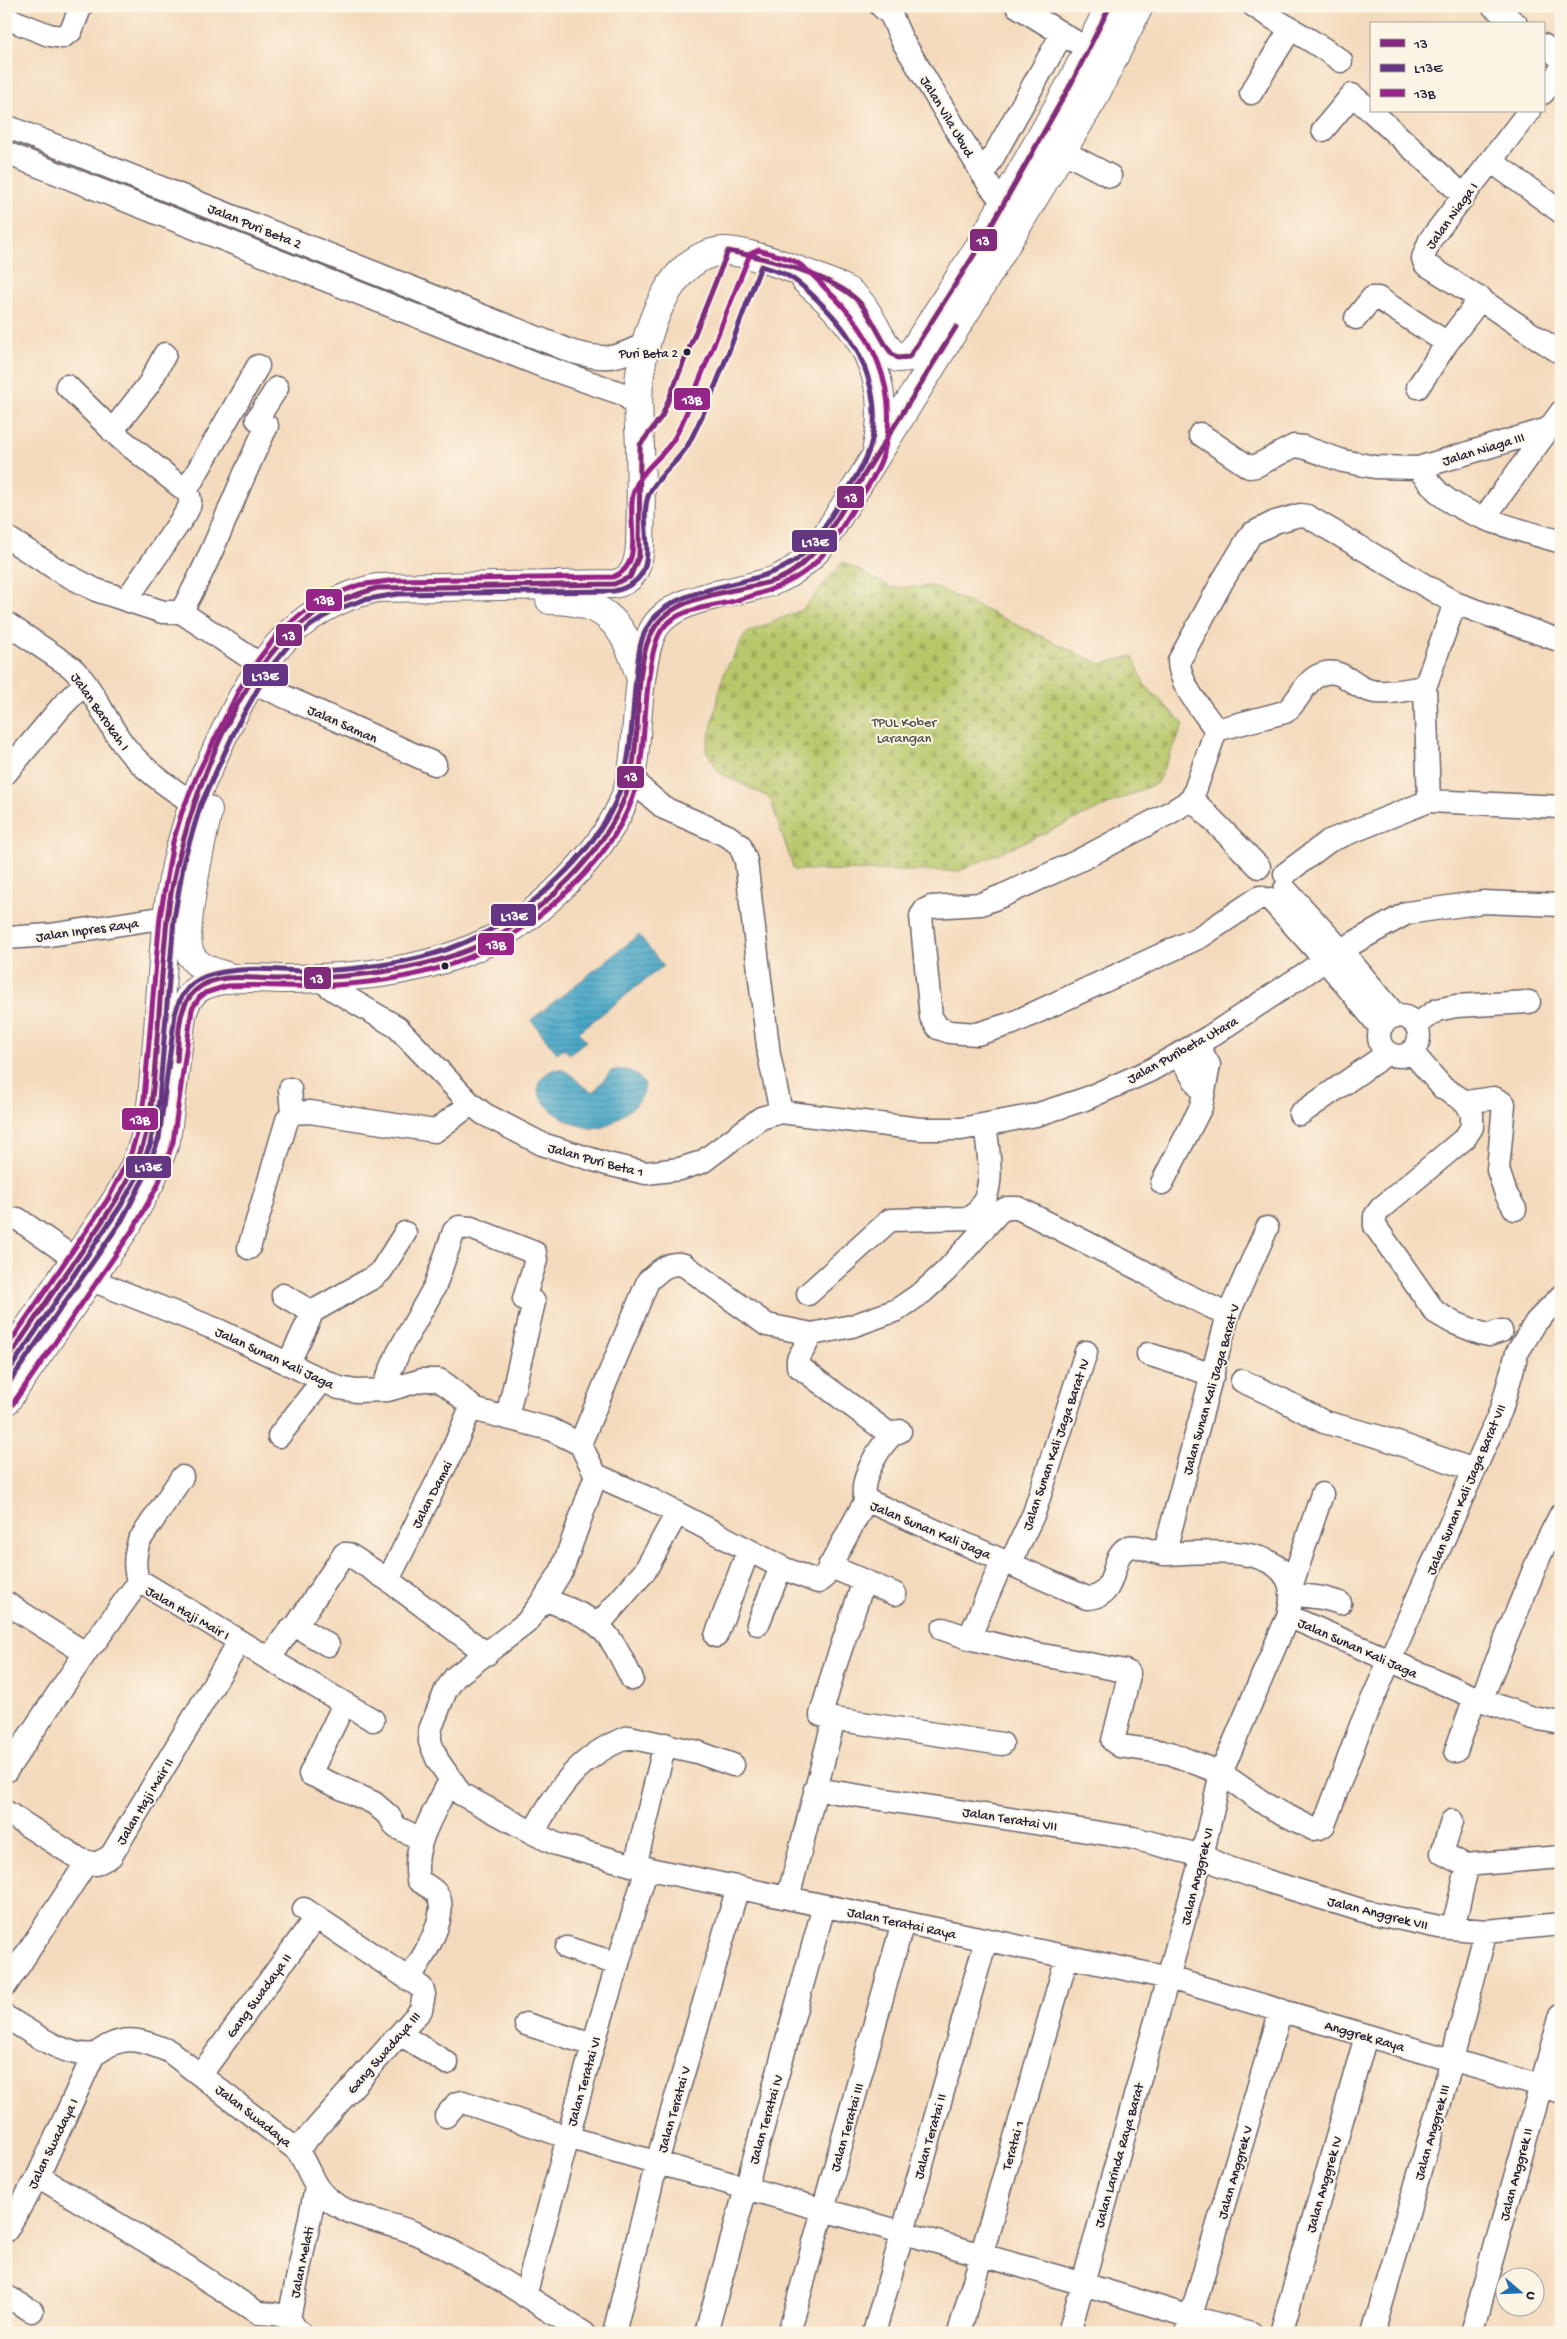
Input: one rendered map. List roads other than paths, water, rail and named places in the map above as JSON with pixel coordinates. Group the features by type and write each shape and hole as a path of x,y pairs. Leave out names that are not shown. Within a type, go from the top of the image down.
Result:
{"main road":[{"path":"82,1269 128,1224 152,1181 166,1140 185,1005 192,994 201,986 232,978 318,978 370,974 427,964 461,953 501,934 545,901 582,865 602,840 619,811 631,775 641,681 651,634 664,615 683,605 776,580 802,565 820,546 872,464 923,358 1012,212 1110,6"},
{"path":"1012,212 1062,151 1093,99 1139,6"},
{"path":"6,1401 14,1365 82,1269 143,1143 152,1094 167,917 180,850 193,802 226,730 256,673 283,639 301,623 328,605 346,597 377,588 620,583 629,578 636,567 640,545 638,406 639,379 647,343 661,304 673,282 684,270 702,258 722,252 734,252 757,257 842,288 852,294 865,309 890,350 896,356 923,358"},
{"path":"791,269 826,298 846,319 871,359 877,377 882,407 880,435 872,464"},
{"path":"283,639 332,614 384,604 426,600 568,600 596,608 616,625 630,648 641,681"},
{"path":"226,730 203,837 186,939 190,955 196,962 205,968 232,978"}],"street":[{"path":"6,18 49,35 62,37 71,31 81,6"},
{"name":"Jalan Vila Ubud","path":"881,6 891,15 902,40 983,175 1012,212"},
{"path":"1017,6 1088,50"},
{"path":"1254,6 1320,44 1341,61"},
{"path":"1493,6 1513,22"},
{"path":"1251,93 1291,28"},
{"path":"983,175 1062,34"},
{"path":"1544,46 1561,58"},
{"path":"1544,92 1561,69"},
{"path":"1323,130 1352,96 1370,110"},
{"path":"1372,112 1464,196"},
{"name":"Jalan Niaga I","path":"1528,112 1426,246 1423,258 1425,264 1481,298 1527,332 1561,353"},
{"name":"Jalan Puri Beta 2","path":"6,126 573,352 609,359 625,354 647,343"},
{"path":"1062,151 1110,176"},
{"name":"Jalan Puri Beta 2","path":"6,153 567,375 623,394 638,406"},
{"path":"1490,162 1561,212"},
{"path":"306,272 314,249"},
{"path":"1356,318 1367,302 1372,298 1378,298 1447,342"},
{"path":"1418,387 1447,342 1481,298"},
{"path":"498,348 504,324"},
{"path":"567,375 573,352"},
{"path":"112,430 149,384 165,354"},
{"path":"186,491 258,366"},
{"path":"67,386 112,430 186,491 190,497 191,504 186,513 127,599"},
{"path":"6,537 61,572 96,590 163,612 181,612 198,582 245,470 267,426 257,419 277,388"},
{"name":"Jalan Niaga III","path":"1200,434 1249,467 1256,466 1294,446 1303,447 1343,461 1375,466 1418,468 1554,420"},
{"name":"Jalan Niaga III","path":"1484,518 1554,420"},
{"path":"1418,468 1441,495 1484,518 1561,542"},
{"path":"1216,730 1184,683 1179,673 1179,661 1223,580 1251,534 1274,522 1300,515 1307,516 1455,603 1561,641"},
{"path":"1429,801 1425,687 1455,603"},
{"name":"Jalan Saman","path":"181,612 256,673 435,764"},
{"name":"Jalan Barokah I","path":"6,623 70,667 85,683 123,744 138,762 193,802"},
{"path":"1216,730 1285,712 1292,708 1310,682 1322,674 1337,673 1346,676 1368,691 1378,692 1425,687"},
{"path":"6,773 62,706 85,683"},
{"path":"1216,730 1192,799 1173,811 1088,855 1004,895 981,904 931,907 925,910 921,916 931,1017 935,1024 945,1031 976,1034 1013,1023 1200,938 1275,890 1329,841 1429,801 1561,807"},
{"path":"631,775 656,803 693,822 715,829 740,845 746,861 769,1055 781,1112"},
{"path":"1192,799 1258,867"},
{"path":"1270,864 1281,869 1275,890 1256,894 1251,883 1254,871 1258,867 1270,864"},
{"path":"1275,890 1397,1023 1418,1039 1412,1051 1404,1055 1396,1056 1388,1053 1381,1046 1378,1037 1397,1023 1456,1006 1529,1002"},
{"name":"Jalan Puribeta Utara","path":"781,1112 920,1129 985,1125 1036,1115 1085,1099 1149,1071 1197,1044 1333,955 1407,913 1483,902 1561,905"},
{"name":"Jalan Inpres Raya","path":"6,938 50,935 167,917"},
{"name":"Jalan Puri Beta 1","path":"318,978 397,1027 484,1114 542,1144 607,1164 646,1174 680,1169 702,1162 761,1118 781,1112"},
{"path":"1162,1183 1201,1107 1209,1065 1197,1044"},
{"path":"1412,1051 1443,1088 1466,1102 1472,1114 1472,1127 1465,1138 1382,1208 1375,1216 1375,1226 1436,1312 1452,1322 1489,1336 1501,1331"},
{"path":"1300,1114 1388,1053"},
{"path":"1178,1055 1203,1093"},
{"path":"249,1248 287,1120 292,1113 290,1090"},
{"path":"1466,1102 1494,1098 1504,1104 1498,1170 1506,1194 1515,1209"},
{"path":"292,1113 310,1112 435,1131 467,1099"},
{"path":"985,1125 976,1174 992,1205"},
{"path":"269,1659 288,1632 296,1626 344,1554 348,1554 388,1580 488,1654 526,1623 562,1570 596,1475 580,1444 648,1281 668,1265 677,1263 684,1265 767,1324 812,1334 852,1326 897,1310 923,1292 940,1276 992,1205 985,1125"},
{"path":"808,1294 890,1220 971,1218 981,1210 992,1205 1018,1208 1141,1270 1166,1286 1228,1315"},
{"name":"Jalan Sunan Kali Jaga","path":"6,1219 18,1219 82,1269 218,1330 322,1381 356,1391 388,1390 422,1380 439,1380 476,1410 550,1429 580,1444"},
{"path":"382,1390 398,1351 435,1286 454,1231 459,1227 471,1228 535,1253 536,1260 524,1299 534,1302 507,1417"},
{"name":"Jalan Sunan Kali Jaga Barat V","path":"1164,1554 1228,1315 1266,1228"},
{"path":"310,1313 374,1277 381,1271 405,1233"},
{"path":"283,1295 310,1313 310,1318 288,1364"},
{"name":"Jalan Sunan Kali Jaga Barat VII","path":"1221,1773 1268,1806 1313,1829 1324,1825 1362,1725 1501,1410 1517,1353 1523,1339 1536,1322 1561,1296"},
{"path":"812,1334 798,1359 798,1366 896,1433 869,1469 863,1494 866,1500"},
{"name":"Jalan Sunan Kali Jaga Barat IV","path":"969,1638 1034,1513 1086,1352"},
{"path":"1148,1354 1212,1375"},
{"path":"280,1436 322,1381"},
{"path":"1242,1382 1281,1399 1324,1422 1380,1437 1474,1470"},
{"name":"Jalan Damai","path":"388,1580 451,1454 471,1407"},
{"name":"Jalan Sunan Kali Jaga","path":"596,1475 677,1513 781,1567 818,1582 823,1578 866,1500 1087,1598 1100,1596 1106,1590 1122,1552 1128,1547 1134,1546 1164,1554 1208,1551 1234,1552 1261,1559 1279,1569 1288,1580 1290,1599 1391,1662 1478,1699 1533,1718 1561,1723"},
{"path":"139,1585 134,1570 139,1541 182,1477"},
{"name":"Jalan Anggrek VI","path":"1169,1978 1202,1856 1221,1773 1290,1599 1322,1494"},
{"path":"599,1624 645,1571 677,1513"},
{"path":"1456,1751 1540,1555 1561,1514"},
{"path":"716,1636 748,1551"},
{"path":"829,1566 895,1594"},
{"path":"758,1624 781,1567"},
{"path":"864,1581 820,1714 834,1719 1002,1744"},
{"name":"Jalan Haji Mair I","path":"6,1771 88,1649 135,1587 145,1584 239,1642 373,1720"},
{"path":"1290,1599 1323,1598 1340,1603"},
{"path":"544,1599 579,1613 599,1624 619,1652 632,1679"},
{"path":"6,1603 77,1648 88,1649"},
{"path":"296,1626 328,1645"},
{"path":"943,1629 969,1638 1022,1651 1126,1671 1129,1673 1128,1680 1113,1741 1120,1746 1170,1753 1221,1773"},
{"name":"Jalan Haji Mair II","path":"87,1862 96,1864 111,1856 239,1642"},
{"name":"Jalan Teratai Raya","path":"488,1654 455,1676 446,1690 430,1730 430,1742 438,1761 462,1794 556,1844 641,1867 1169,1978"},
{"path":"344,1704 310,1774 374,1803 389,1816 396,1827 421,1839"},
{"path":"788,1898 834,1719"},
{"path":"533,1833 544,1812 573,1771 587,1759 629,1736 697,1752 734,1765"},
{"name":"Jalan Teratai VI","path":"525,2296 567,2137 618,1964 641,1867 665,1744"},
{"path":"408,1979 429,1945 442,1910 437,1894 418,1880 415,1866 421,1839 446,1788 454,1782"},
{"name":"Jalan Teratai VII","path":"815,1789 1133,1838 1202,1856"},
{"path":"6,1812 87,1862 6,1985"},
{"path":"1452,1821 1442,1853 1444,1856 1465,1865 1561,1857"},
{"name":"Jalan Anggrek VII","path":"1202,1856 1258,1878 1364,1911 1453,1928 1486,1931 1561,1924"},
{"path":"1453,1928 1467,1873 1465,1865"},
{"name":"Jalan Teratai V","path":"614,2333 657,2162 738,1887"},
{"name":"Jalan Teratai IV","path":"706,2333 824,1906"},
{"name":"Gang Swadaya III","path":"297,2150 422,2010 424,2002 422,1988 310,1913"},
{"name":"Gang Swadaya II","path":"201,2074 310,1913"},
{"name":"Jalan Teratai III","path":"789,2333 903,1922"},
{"name":"Jalan Anggrek III","path":"1373,2333 1486,1931"},
{"name":"Jalan Teratai II","path":"874,2333 986,1940"},
{"path":"567,1948 618,1964"},
{"name":"Teratai 1","path":"959,2333 1067,1957"},
{"name":"Anggrek Raya","path":"1169,1978 1550,2088"},
{"name":"Jalan Larinda Raya Barat","path":"1069,2333 1169,1978"},
{"name":"Jalan Anggrek V","path":"1189,2325 1281,2010"},
{"name":"Jalan Anggrek II","path":"1471,2333 1550,2088 1561,2015"},
{"path":"526,2024 594,2045"},
{"path":"9,2025 55,2046 75,2052 94,2054"},
{"path":"400,2034 447,2063"},
{"name":"Jalan Anggrek IV","path":"1281,2333 1366,2036"},
{"name":"Jalan Swadaya","path":"94,2054 126,2039 147,2042 169,2051 297,2150 306,2162 316,2188"},
{"name":"Jalan Swadaya I","path":"8,2225 38,2176 94,2054"},
{"path":"446,2116 457,2103 462,2102 567,2137 1082,2283 1189,2325 1251,2333"},
{"path":"38,2176 172,2257 258,2313 275,2314 295,2325"},
{"path":"316,2188 333,2202 360,2215 417,2234 525,2296 584,2333"},
{"name":"Jalan Melati","path":"295,2325 316,2188"},
{"path":"6,2296 32,2311"}],"water":[{"path":"639,935 663,966 579,1032 586,1041 569,1054 564,1048 557,1053 531,1020"},
{"path":"555,1069 567,1072 584,1087 594,1092 611,1071 617,1070 627,1070 635,1074 645,1086 638,1102 616,1120 598,1128 586,1127 560,1116 549,1108 541,1098 538,1087 542,1077"}],"place":[{"name":"Puri Beta 2","path":"687,352"}],"park label":[{"name":"TPUL Kober Larangan","path":"904,730"}]}
